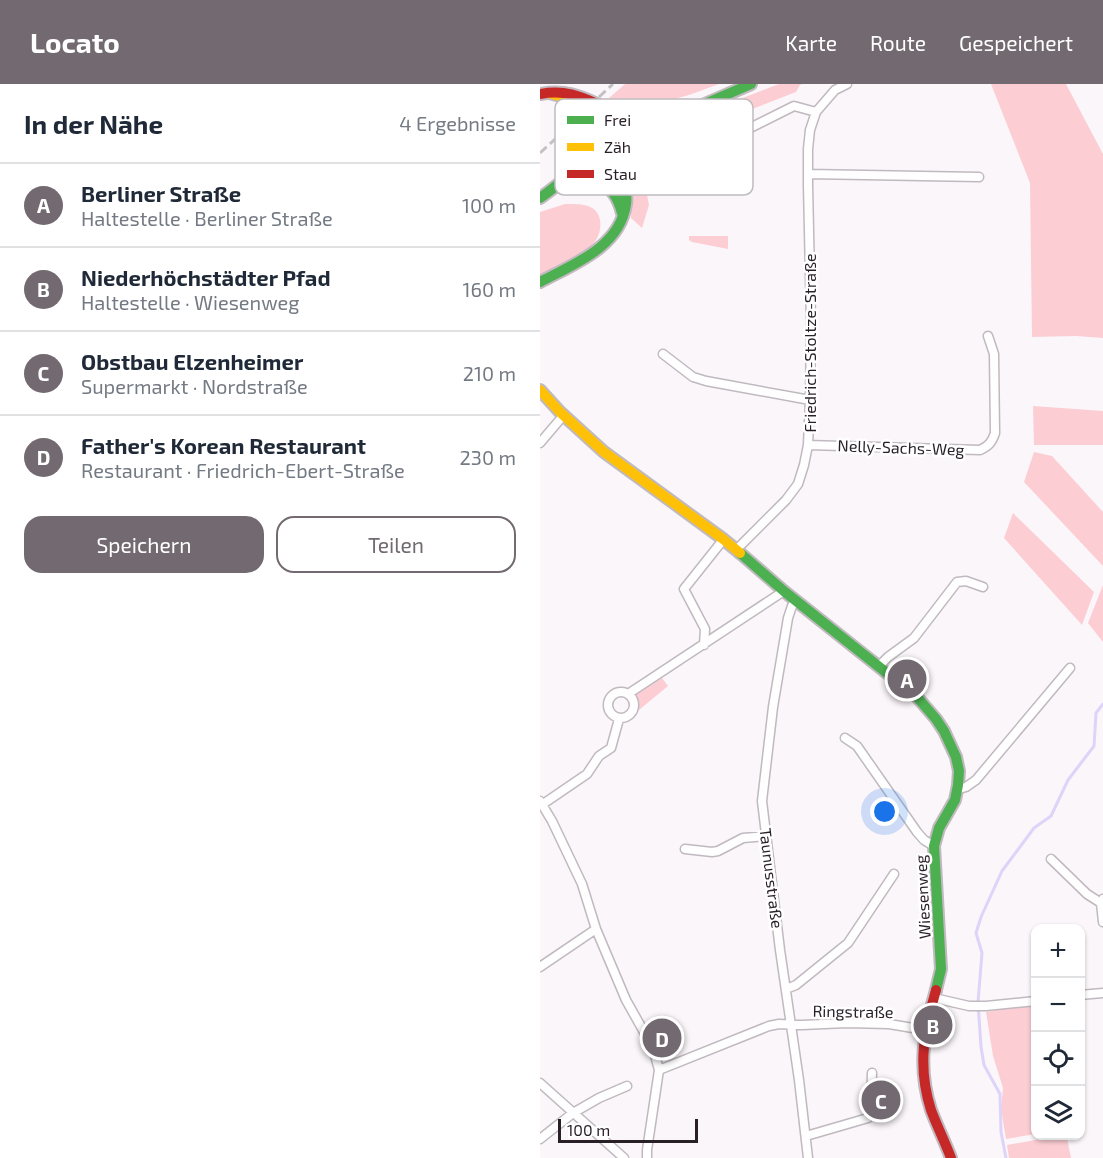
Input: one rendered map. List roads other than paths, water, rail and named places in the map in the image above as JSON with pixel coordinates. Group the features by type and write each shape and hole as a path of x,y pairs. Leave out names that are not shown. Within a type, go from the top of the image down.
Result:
{"street":[{"path":"717,99 751,84"},
{"name":"Friedrich-Stoltze-Straße","path":"736,550 786,500 798,484 808,445 811,314 808,174 810,130 816,112 835,90 847,84"},
{"path":"541,94 556,89 569,90 588,99"},
{"path":"541,94 551,93 568,99"},
{"path":"753,126 794,106 816,112"},
{"path":"808,174 979,177"},
{"path":"540,198 554,188"},
{"path":"616,195 620,202 621,221"},
{"path":"540,282 604,245 614,235 626,205 625,195"},
{"name":"Nelly-Sachs-Weg","path":"808,445 980,450 987,447 995,433 994,354 988,336"},
{"path":"663,354 693,377 810,400"},
{"path":"540,390 562,416 598,449 736,550 917,697 940,723 952,746 959,767 959,789"},
{"path":"540,444 562,416"},
{"path":"704,645 705,628 684,589 723,540"},
{"path":"879,666 914,638 957,582 966,581 983,587"},
{"path":"628,694 784,591"},
{"name":"Taunusstraße","path":"796,601 788,618 773,707 762,801 808,1158"},
{"name":"Wiesenweg","path":"925,1030 941,969 934,846 939,829 959,789 976,780 1070,668"},
{"path":"620,692 628,694 634,704 627,717 619,718 615,718 609,712 607,705 609,698 620,692"},
{"path":"619,718 611,748 599,756 587,774 541,803 582,884 596,929 626,1000 653,1048 659,1070 647,1158"},
{"path":"845,738 857,746 917,832 934,846"},
{"path":"685,849 712,852 743,838 766,836"},
{"path":"1051,859 1087,894 1102,901 1103,922"},
{"path":"786,989 796,985 848,943 894,874"},
{"path":"540,967 596,929"},
{"path":"1085,995 1103,993"},
{"path":"934,998 974,1006 1031,1000"},
{"name":"Ringstraße","path":"659,1070 769,1026 791,1023 802,1025 889,1024 925,1030"},
{"path":"925,1030 924,1076 929,1101 951,1158"},
{"path":"806,1136 868,1118 872,1108 872,1073"},
{"path":"540,1083 624,1158"},
{"path":"540,1139 573,1113 627,1086"}],"waterway":[{"path":"1006,1158 1001,1132 1000,1094 984,1065 981,1047 978,1002 982,953 976,933 1002,871 1034,828 1051,816 1068,780 1094,746 1096,713 1103,704"}],"railway":[{"path":"599,97 613,84"},
{"path":"540,153 555,139"}],"place":[{"name":"Berliner Straße","path":"907,679"},
{"name":"Niederhöchstädter Pfad","path":"933,1025"},
{"name":"Father's Korean Restaurant","path":"662,1038"},
{"name":"Obstbau Elzenheimer","path":"881,1100"}]}
